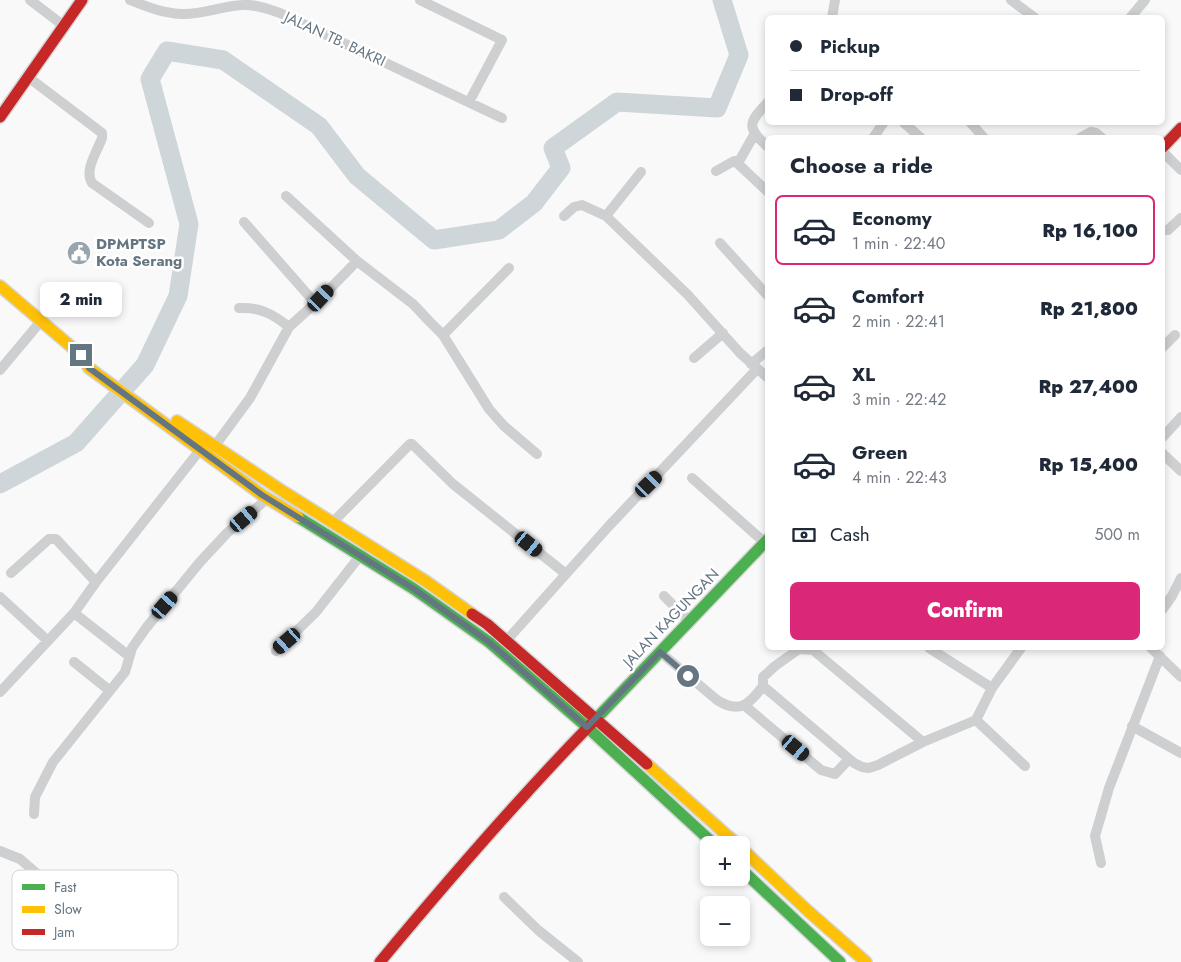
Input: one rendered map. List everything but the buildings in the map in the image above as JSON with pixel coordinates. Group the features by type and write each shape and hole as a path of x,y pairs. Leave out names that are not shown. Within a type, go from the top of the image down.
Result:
{"main road":[{"path":"0,117 82,0"},
{"path":"1165,146 1181,128"},
{"path":"0,286 81,355 89,368 100,370 147,405 200,450 268,498 414,589 489,642 591,722 727,836"},
{"path":"147,405 334,522 487,624 507,640 706,836"},
{"name":"JALAN KAGUNGAN","path":"380,962 459,867 534,782 765,542"},
{"path":"750,856 866,962"},
{"path":"750,877 840,962"}],"street":[{"path":"30,0 64,26"},
{"name":"JALAN TB. BAKRI","path":"130,0 160,12 183,14 242,5 259,6 280,13 502,118"},
{"path":"420,0 502,40 469,102"},
{"path":"832,15 835,0"},
{"path":"1011,0 1030,15"},
{"path":"1132,15 1144,0"},
{"path":"28,77 102,134 88,173 92,183 149,223"},
{"path":"765,106 754,120 751,128 754,135 765,144"},
{"path":"907,125 918,135"},
{"path":"973,125 981,135"},
{"path":"1086,135 1091,132 1098,135"},
{"path":"738,163 754,135"},
{"path":"1165,152 1181,170"},
{"path":"716,172 734,161 765,189"},
{"path":"606,216 641,172"},
{"path":"286,196 357,261 413,304 442,335 489,409 504,426 537,454"},
{"path":"564,216 574,207 582,205 606,216 688,295 754,367 765,376"},
{"path":"1165,230 1168,230 1181,218"},
{"path":"244,222 316,304"},
{"path":"720,243 765,293"},
{"path":"214,447 250,398 289,327 316,304 357,261"},
{"path":"442,335 509,268"},
{"path":"239,308 260,309 274,315 289,327"},
{"path":"0,370 41,321"},
{"path":"694,358 723,333"},
{"path":"1165,345 1175,335"},
{"path":"507,640 765,354"},
{"path":"1165,435 1181,417"},
{"path":"334,522 412,444 453,484 566,574"},
{"path":"0,692 74,613 96,582 200,450"},
{"path":"1165,456 1181,471"},
{"path":"692,478 765,540"},
{"path":"34,814 35,797 53,762 125,672 129,656 146,628 200,562 227,533 268,498"},
{"path":"11,573 49,539 56,538 96,582"},
{"path":"276,651 316,612 368,545"},
{"path":"1165,606 1181,578"},
{"path":"664,596 689,621"},
{"path":"0,598 48,641"},
{"path":"74,613 129,656"},
{"path":"660,652 717,700 727,706 744,705 754,698 762,686 763,677 798,650"},
{"path":"813,650 923,742"},
{"path":"932,650 992,688"},
{"path":"762,686 854,763 869,768 923,742 976,720 992,688 1020,650"},
{"path":"1153,650 1181,677"},
{"path":"1101,863 1095,836 1109,788 1160,656"},
{"path":"74,662 109,690"},
{"path":"744,705 821,770 835,774 849,759"},
{"path":"976,720 1025,766"},
{"path":"1132,726 1181,753"},
{"path":"0,851 20,859 33,870"},
{"path":"504,896 538,930 578,962"}],"waterway":[{"path":"0,484 76,443 145,365 178,296 189,224 150,79 167,51 223,60 319,126 357,176 434,240 499,230 534,203 561,168 553,148 617,102 717,108 739,55 722,0"}],"traffic: fast":[{"path":"298,517 414,589 489,642 587,727 705,836"},
{"path":"594,721 765,542"},
{"path":"750,877 840,962"}],"traffic: slow":[{"path":"0,286 81,355 89,368 262,495 298,517"},
{"path":"177,421 284,492 427,582 472,614"},
{"path":"647,764 728,836"},
{"path":"750,856 866,962"}],"traffic: jam":[{"path":"0,117 82,0"},
{"path":"1165,145 1181,128"},
{"path":"472,614 487,624 647,764"},
{"path":"380,962 485,839 594,721"}],"place":[{"name":"DPMPTSP Kota Serang","path":"79,253"}],"route":[{"path":"81,355 89,368 262,495 414,589 489,642 587,727 660,652 688,676"}]}
